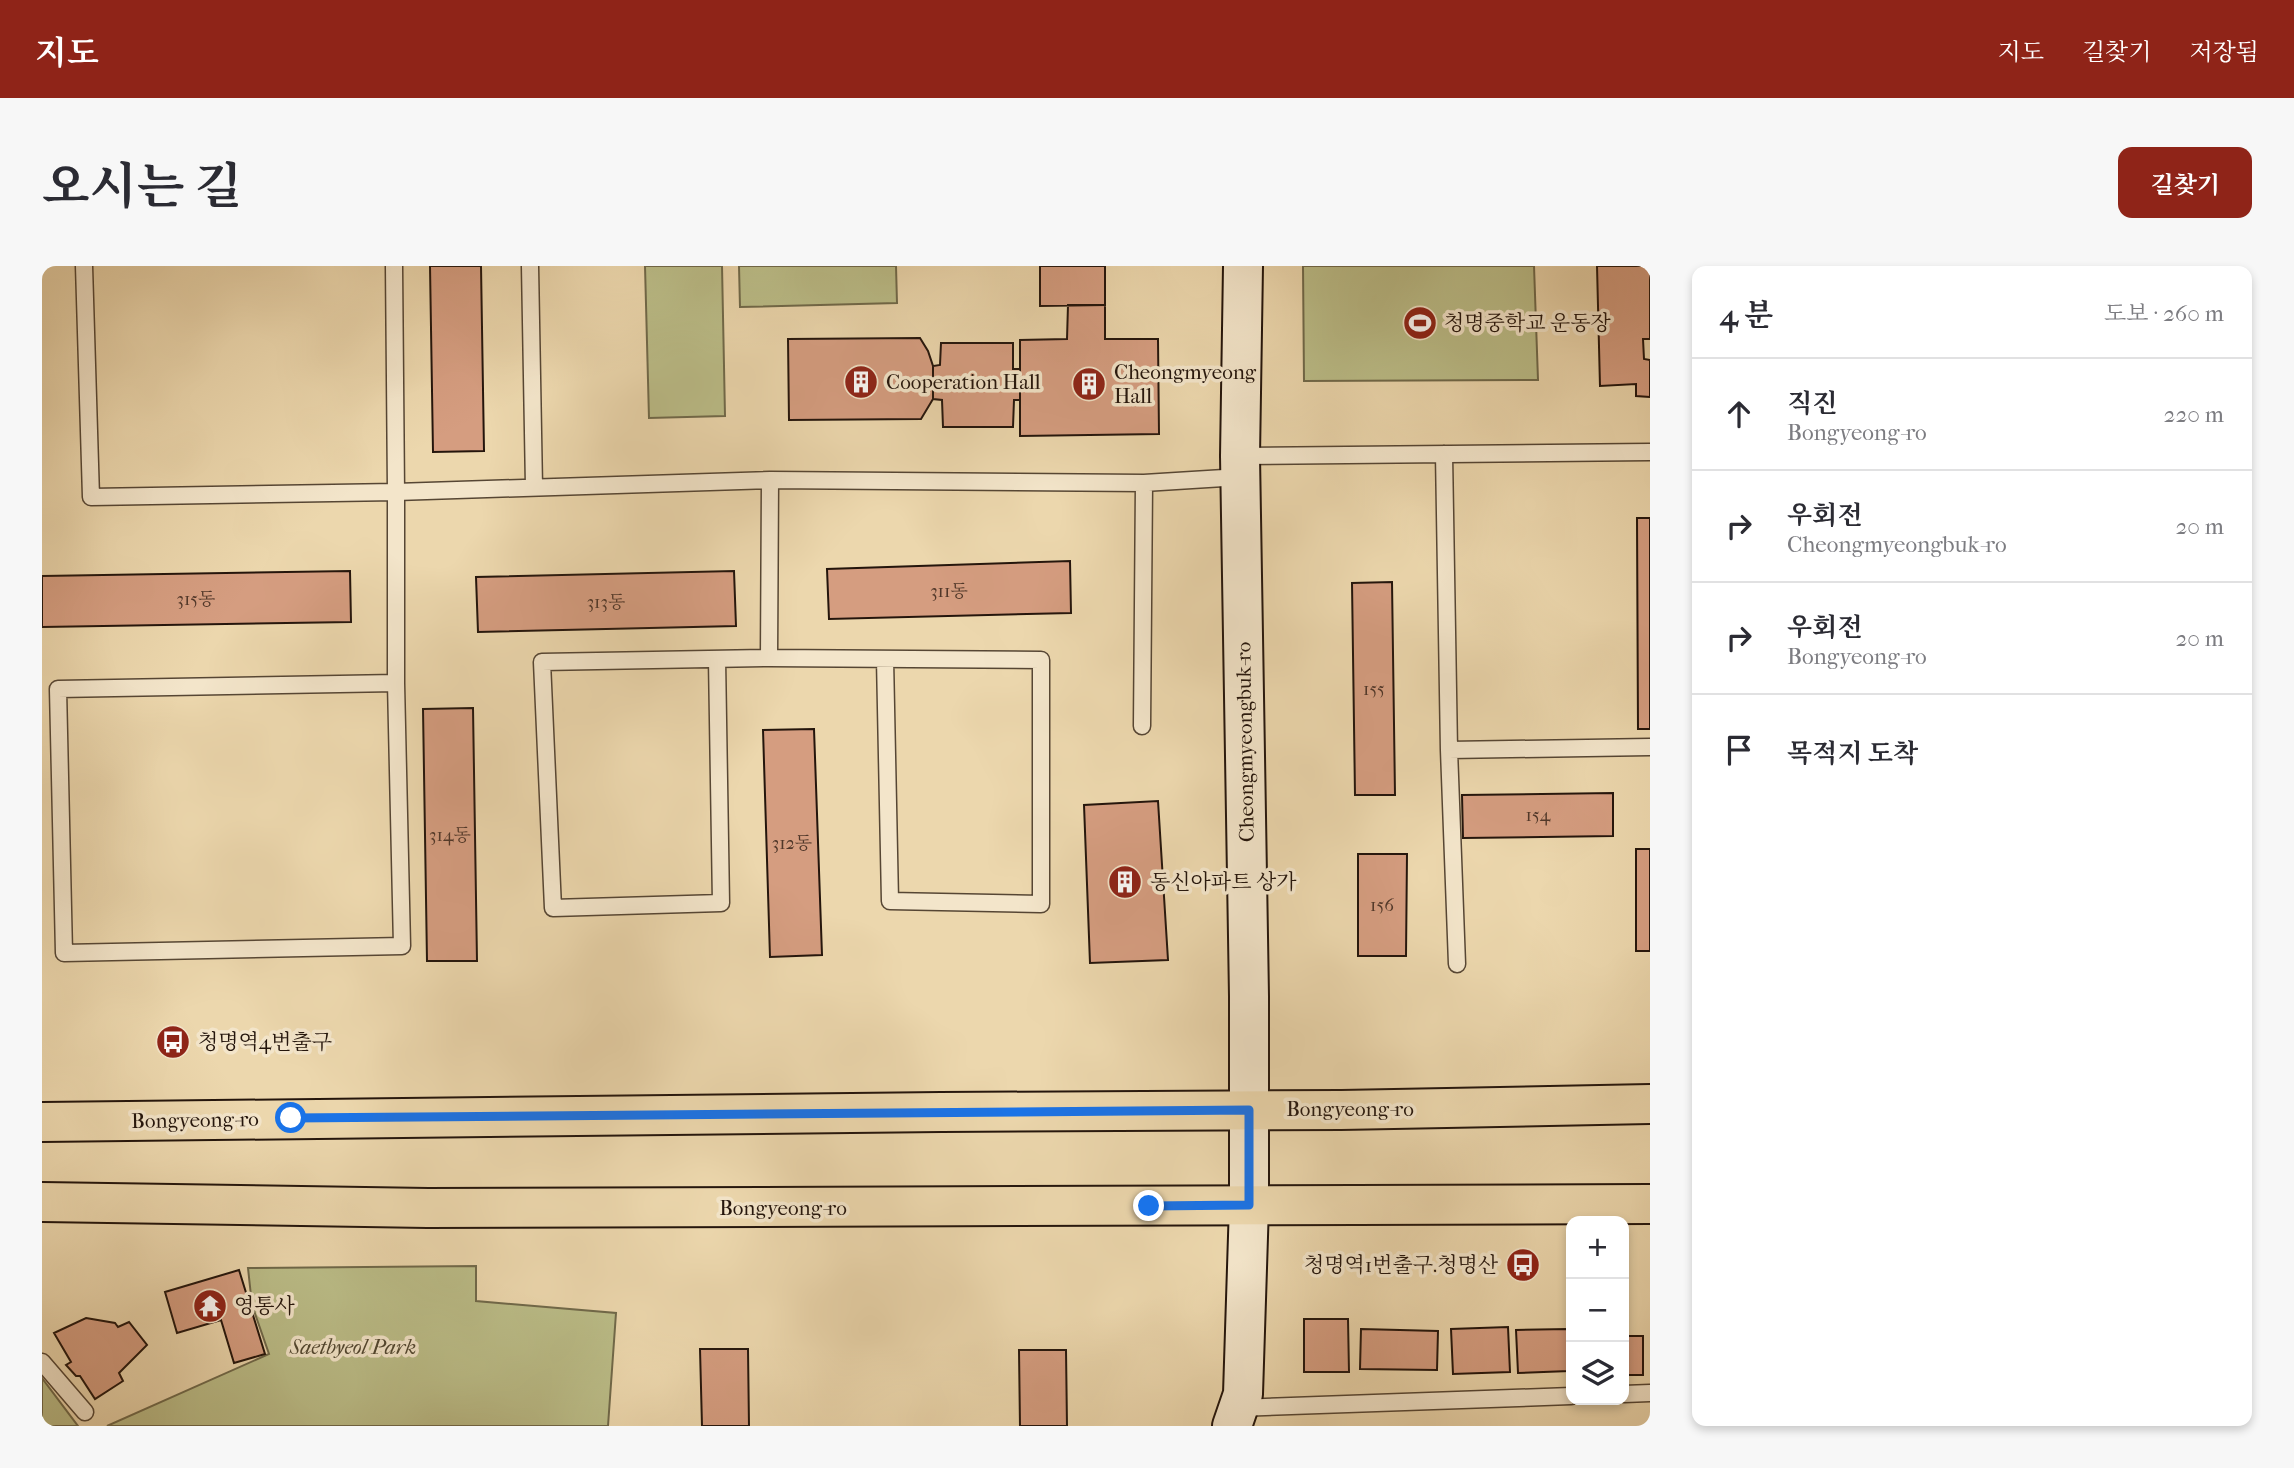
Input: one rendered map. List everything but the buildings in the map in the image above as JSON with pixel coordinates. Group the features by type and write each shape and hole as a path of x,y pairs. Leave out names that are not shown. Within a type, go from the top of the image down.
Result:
{"main road":[{"name":"Bongyeong-ro","path":"42,1122 1341,1110 1650,1104"},
{"name":"Bongyeong-ro","path":"42,1202 428,1208 1650,1204"}],"street":[{"name":"Cheongmyeongbuk-ro","path":"1235,1417 1243,1394 1249,1205 1250,996 1240,467 1243,266"}],"lane":[{"path":"84,266 91,497 396,492 770,480 1144,483 1240,467 1444,454 1650,452"},
{"path":"394,266 396,683 402,946 64,953 58,690 396,683"},
{"path":"530,266 534,487"},
{"path":"1444,454 1449,750 1457,964"},
{"path":"769,658 770,480"},
{"path":"1142,726 1144,483"},
{"path":"717,659 721,903 553,908 542,662 769,658 1041,660 1041,904 890,901 885,659"},
{"path":"1449,750 1650,747"},
{"path":"42,1362 85,1412"},
{"path":"1629,1394 1650,1393"},
{"path":"1235,1417 1566,1396"}],"green space":[{"path":"645,266 722,266 725,416 649,418"},
{"path":"739,266 896,266 897,303 740,307"},
{"name":"청명중학교 운동장","path":"1303,266 1534,266 1538,380 1304,381"},
{"name":"Saetbyeol Park","path":"476,1266 476,1301 616,1313 608,1426 107,1426 269,1354 252,1305 248,1268"},
{"path":"42,1378 78,1426 42,1426"}],"place":[{"name":"청명중학교 운동장","path":"1420,323"},
{"name":"Cooperation Hall","path":"861,382"},
{"name":"Cheongmyeong Hall","path":"1089,384"},
{"name":"동신아파트 상가","path":"1125,882"},
{"name":"청명역4번출구","path":"173,1042"},
{"name":"청명역1번출구.청명산","path":"1523,1265"},
{"name":"영통사","path":"210,1306"}],"route":[{"path":"291,1118 1249,1110 1249,1205 1149,1206"}]}
